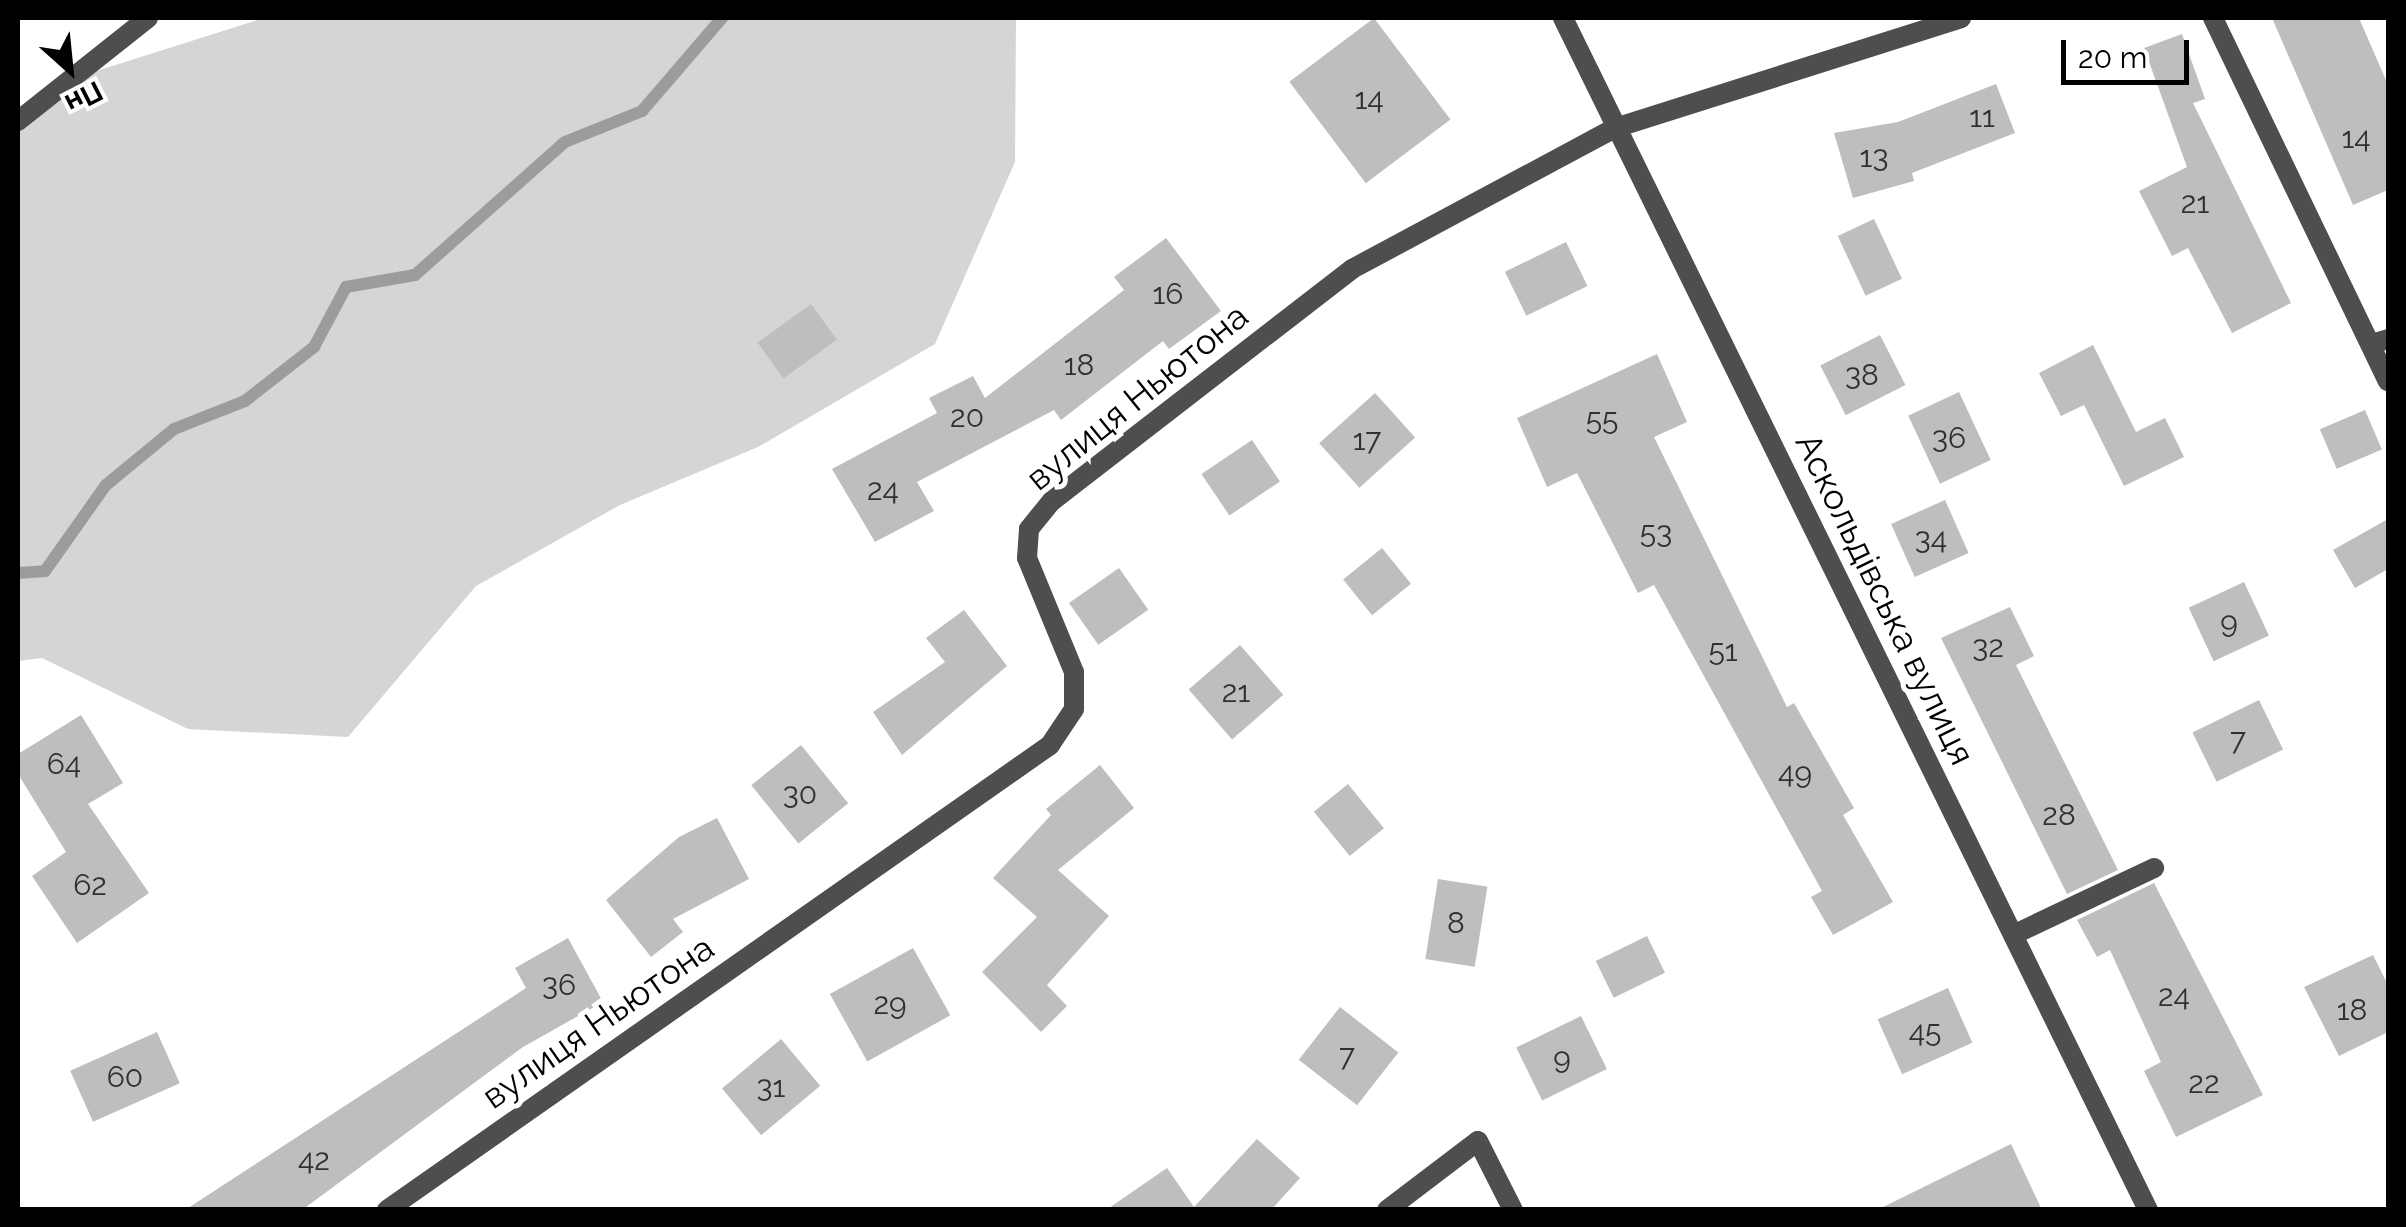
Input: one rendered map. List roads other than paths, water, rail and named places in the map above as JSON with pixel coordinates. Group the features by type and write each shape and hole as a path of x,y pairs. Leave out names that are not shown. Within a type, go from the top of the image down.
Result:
{"street":[{"path":"18,121 148,18"},
{"name":"Аскольдівська вулиця","path":"1564,18 2148,1210"},
{"name":"вулиця Ньютона","path":"387,1210 1050,744 1074,708 1074,672 1027,558 1029,530 1052,501 1352,269 1615,128 1961,18"},
{"path":"2214,18 2380,342 2388,380"},
{"path":"2015,934 2154,868"},
{"path":"1387,1210 1478,1141 1513,1210"}],"waterway":[{"path":"18,573 45,571 106,485 174,429 245,401 314,347 346,287 415,275 565,142 642,111 722,18"}]}
